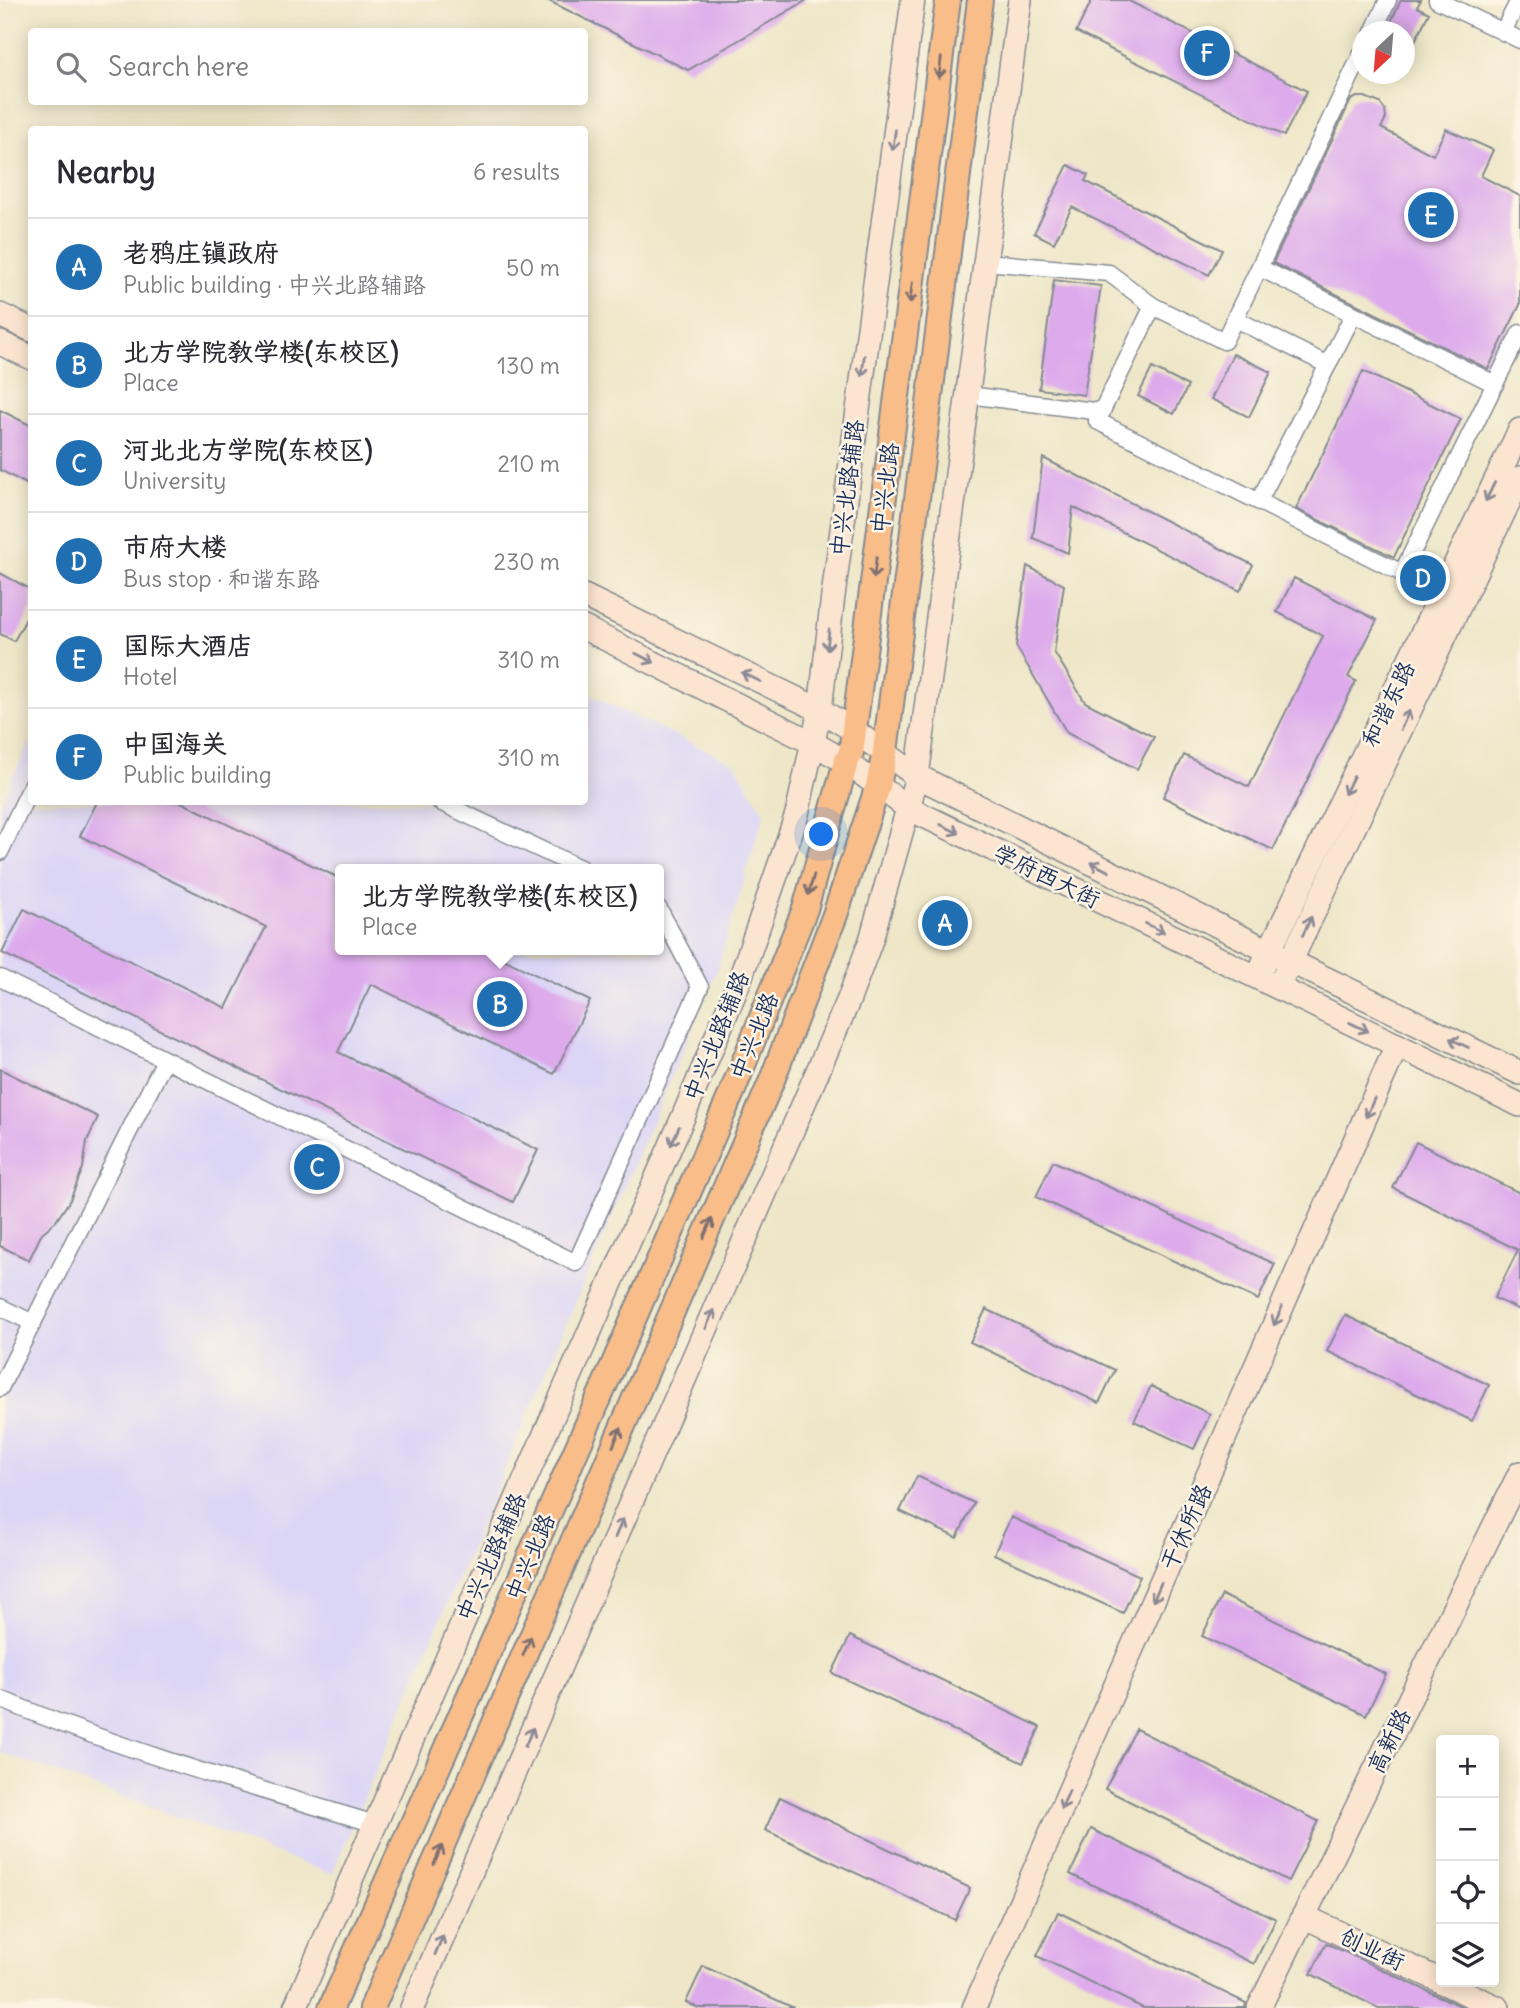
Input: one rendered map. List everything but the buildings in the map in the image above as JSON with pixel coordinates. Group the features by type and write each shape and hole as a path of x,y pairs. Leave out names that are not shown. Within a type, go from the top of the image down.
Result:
{"main road":[{"name":"中兴北路","path":"331,2008 733,1090 805,909 846,762 851,753 948,0"},
{"name":"中兴北路","path":"372,2008 772,1080 831,927 878,786 885,752 980,0"}],"street":[{"name":"中兴北路辅路","path":"295,2008 678,1128 739,982 797,814 820,710 913,0"},
{"path":"412,2008 849,999 871,940 917,776 1020,0"},
{"path":"1378,21 1388,0"},
{"path":"1437,0 1520,40"},
{"path":"1503,32 1519,0"},
{"path":"986,262 1108,273 1153,306 1224,341 1352,76"},
{"path":"1260,268 1495,384"},
{"path":"1153,306 1097,421 1402,573 1520,333"},
{"path":"0,315 28,328"},
{"path":"1259,501 1353,315"},
{"path":"1234,319 1328,365"},
{"path":"0,343 28,356"},
{"path":"968,395 1102,412"},
{"name":"和谐东路","path":"1257,978 1520,430"},
{"name":"和谐东路","path":"1278,988 1520,478"},
{"name":"学府西大街","path":"588,598 820,710 917,776 1520,1073"},
{"name":"学府西大街","path":"588,630 813,743 846,762 908,808 1520,1105"},
{"path":"0,852 28,793"},
{"path":"446,805 571,864"},
{"path":"0,978 576,1263 700,987 664,919"},
{"name":"干休所路","path":"974,2008 1397,1045"},
{"path":"0,1388 164,1060"},
{"path":"0,1307 33,1323"},
{"name":"高新路","path":"1258,2008 1520,1473"},
{"path":"0,1699 189,1769 375,1824"},
{"name":"创业街","path":"1303,1916 1436,1978"},
{"name":"创业街","path":"1454,1987 1498,2008"}],"shaded area":[{"path":"588,693 735,764 764,813 717,970 332,1874 0,1752 0,804 28,746 28,805 588,805"}],"place":[{"name":"中国海关","path":"1207,53"},
{"name":"国际大酒店","path":"1431,215"},
{"name":"市府大楼","path":"1423,578"},
{"name":"老鸦庄镇政府","path":"945,923"},
{"name":"北方学院教学楼(东校区)","path":"500,1004"},
{"name":"河北北方学院(东校区)","path":"317,1167"}]}
